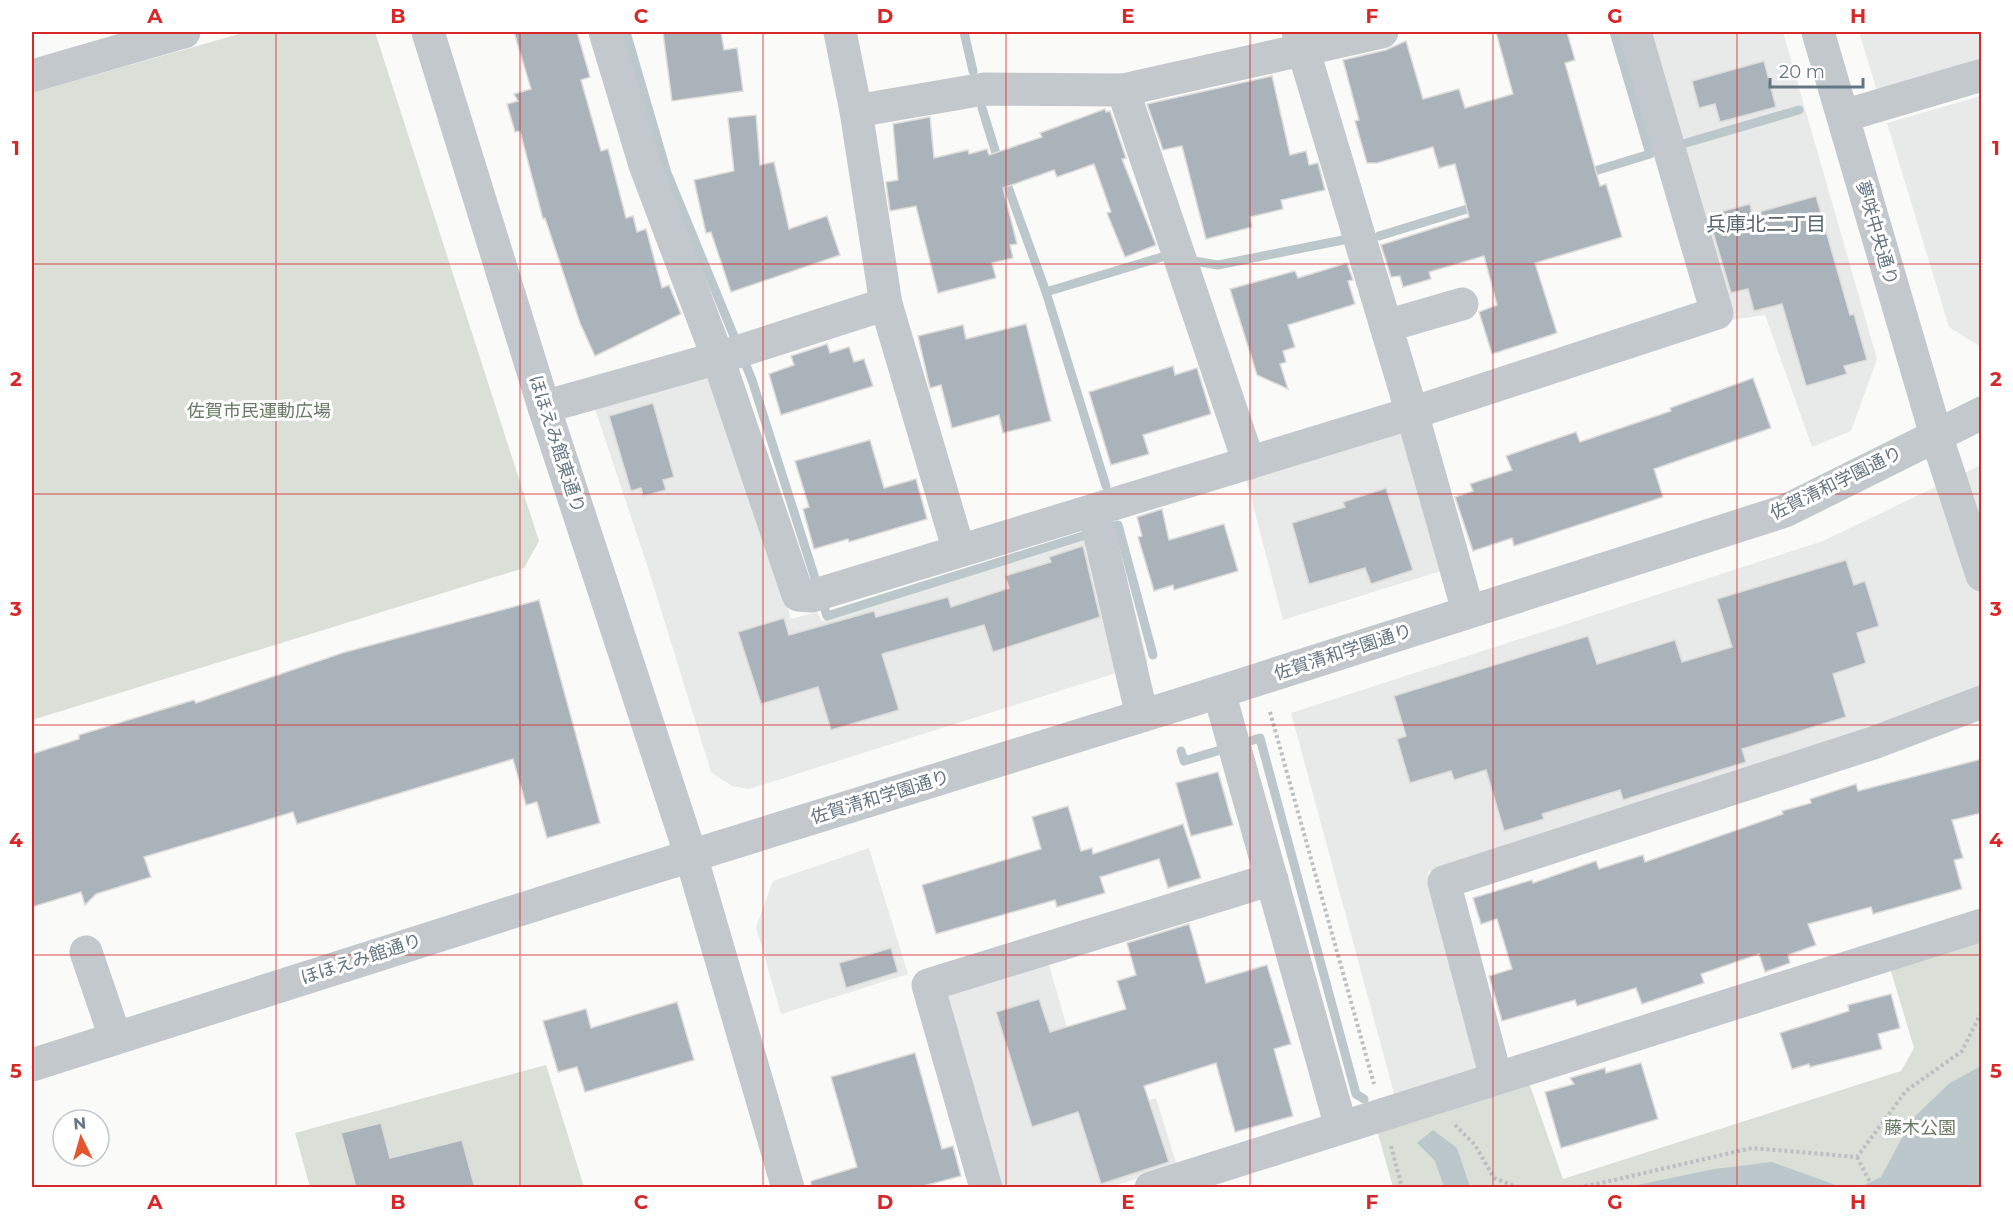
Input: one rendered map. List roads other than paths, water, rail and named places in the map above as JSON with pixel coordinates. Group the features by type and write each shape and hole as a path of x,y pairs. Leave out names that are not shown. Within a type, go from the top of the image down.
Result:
{"street":[{"path":"34,67 184,32"},
{"name":"ほほえみ館東通り","path":"429,32 544,407 691,856 788,1188"},
{"path":"605,32 645,165 732,354 798,595 820,593 959,551 1097,524 1249,463 1412,413 1717,313 1635,32"},
{"path":"840,32 856,111 886,304 959,551"},
{"path":"856,111 984,89 1123,90 1300,40 1382,32"},
{"name":"夢咲中央通り","path":"1818,32 1936,435 1982,575"},
{"path":"1300,40 1412,413 1468,611"},
{"path":"1843,116 1982,75"},
{"path":"1123,90 1249,463"},
{"path":"544,407 732,354 886,304"},
{"path":"1386,326 1462,304"},
{"name":"佐賀清和学園通り","path":"691,856 1219,692 1785,511 1982,412"},
{"path":"1097,524 1142,716"},
{"path":"1219,692 1341,1127"},
{"path":"1496,1078 1444,882 1873,743 1982,702"},
{"name":"ほほえみ館通り","path":"32,1065 115,1036 691,856"},
{"path":"986,1188 928,985 1272,879"},
{"path":"1151,1188 1982,924"},
{"path":"86,952 115,1036"}],"waterway":[{"path":"626,32 667,173 752,380 827,616 1118,525 1153,655"},
{"path":"964,32 973,71"},
{"path":"1585,174 1650,154 1614,32"},
{"path":"982,108 999,163"},
{"path":"1686,143 1799,110"},
{"path":"1004,176 1046,292 1106,486"},
{"path":"1379,236 1477,206"},
{"path":"1194,261 1218,265 1343,240"},
{"path":"1046,292 1162,257"},
{"path":"1181,751 1184,761 1260,738 1356,1094 1364,1099"}],"district":[{"name":"兵庫北二丁目","path":"1766,224"}],"park label":[{"name":"佐賀市民運動広場","path":"259,411"},
{"name":"藤木公園","path":"1920,1128"}]}
